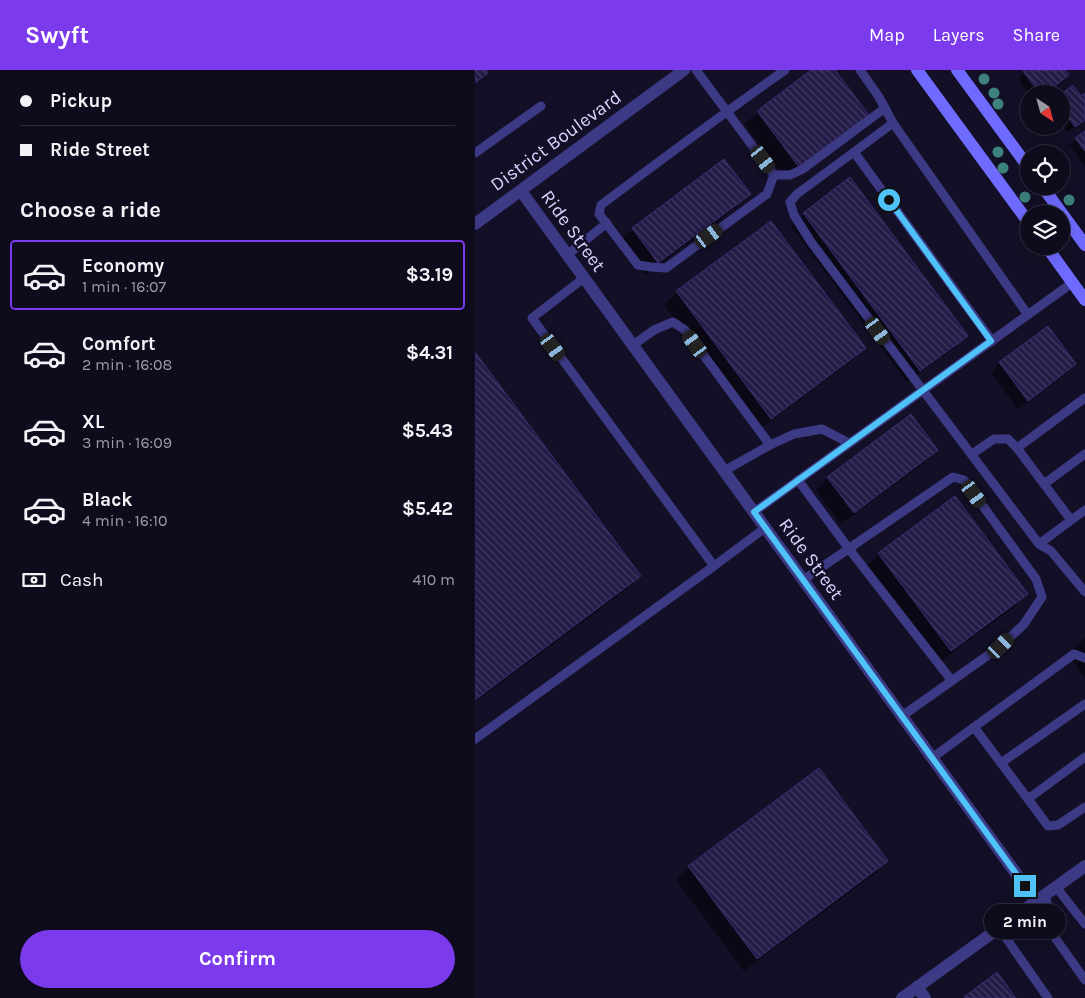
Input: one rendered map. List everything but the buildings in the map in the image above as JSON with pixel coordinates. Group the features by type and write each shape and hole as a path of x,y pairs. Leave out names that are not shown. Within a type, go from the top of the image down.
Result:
{"main road":[{"path":"917,70 1020,211"},
{"path":"957,70 1020,156"},
{"path":"1049,195 1085,245"},
{"path":"1052,255 1085,300"},
{"path":"1072,283 1085,287"}],"street":[{"name":"District Boulevard","path":"475,224 684,70"},
{"name":"Ride Street","path":"521,191 932,758 1040,898"},
{"path":"902,998 1085,866"},
{"path":"917,987 925,998"}],"lane":[{"path":"696,70 774,175"},
{"path":"774,175 767,194 666,268 651,268 638,264 599,214 601,205 785,70"},
{"path":"859,70 893,122 1028,315"},
{"path":"475,153 541,106"},
{"path":"774,175 790,175 803,169 885,108"},
{"path":"893,122 797,194 791,202 793,215 811,242 1039,544 1051,551 1085,592"},
{"path":"855,152 991,341"},
{"path":"567,255 607,223"},
{"path":"584,278 531,318 714,566"},
{"path":"754,512 1072,283"},
{"path":"633,345 654,330 673,322 685,330 770,445"},
{"path":"1017,448 1085,398"},
{"path":"724,471 794,434 822,429 849,443"},
{"path":"972,454 994,439 1008,439 1017,448 1071,520"},
{"path":"1044,484 1085,454"},
{"path":"803,580 953,477 964,480 1036,579 1042,597 1024,624 1001,646 902,716"},
{"path":"799,480 952,681"},
{"path":"1039,544 1085,510"},
{"path":"475,739 765,528"},
{"path":"932,758 1074,654 1085,658"},
{"path":"1001,763 1085,704"},
{"path":"974,727 1048,826 1059,825 1085,807"},
{"path":"1028,799 1085,757"},
{"path":"1056,887 1085,924"},
{"path":"1040,898 1056,939 1085,980"},
{"path":"999,928 1048,998"}],"route":[{"path":"889,200 991,341 754,512 1025,886"}]}
